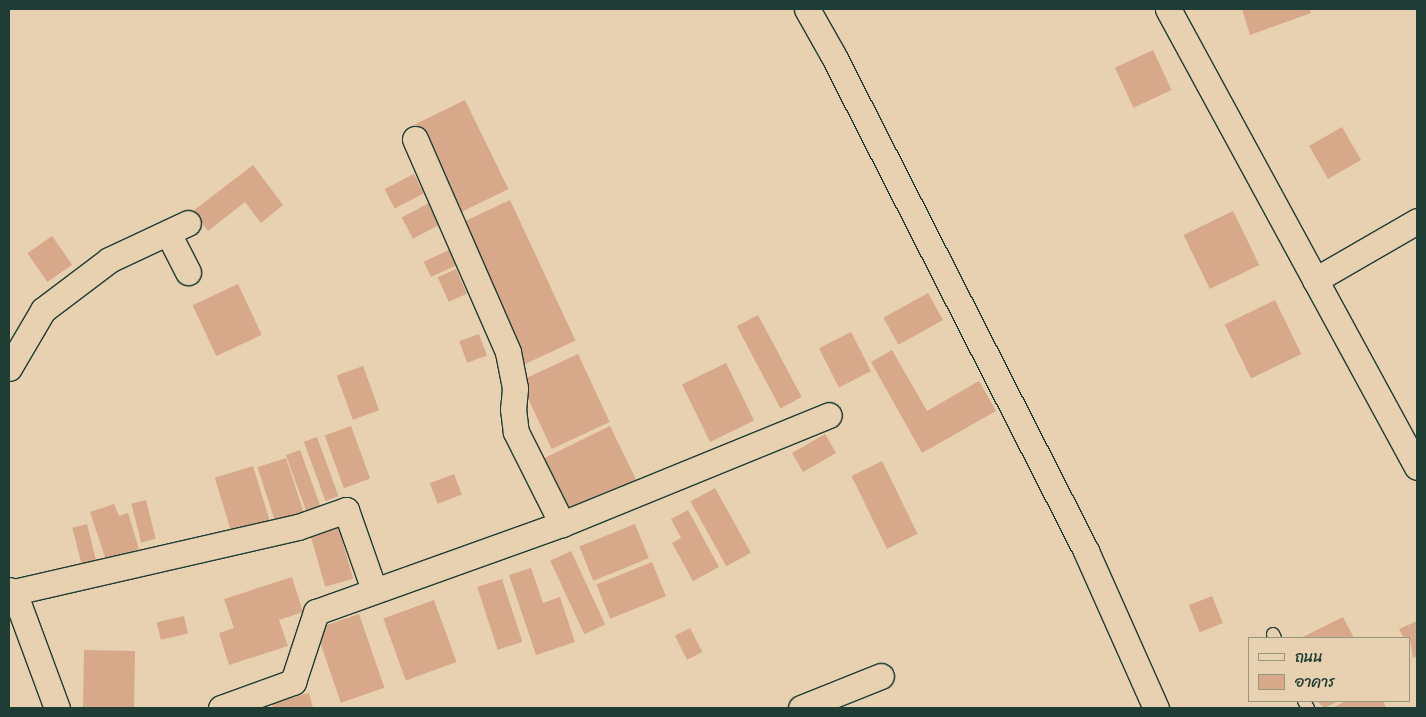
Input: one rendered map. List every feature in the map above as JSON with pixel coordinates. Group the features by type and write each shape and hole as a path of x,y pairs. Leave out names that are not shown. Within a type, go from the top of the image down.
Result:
{"street":[{"path":"807,9 833,55 1086,551 1156,708"},
{"path":"1168,9 1417,467"},
{"path":"414,139 508,352 515,388 516,432 562,524"},
{"path":"1315,280 1417,221"},
{"path":"9,368 43,310 109,260 178,228 188,272"},
{"path":"220,708 293,682 316,612 562,524 829,415"},
{"path":"57,708 11,591 298,527 346,510 374,590"},
{"path":"801,708 881,676"}],"building":[{"path":"1242,9 1310,9 1311,13 1250,35"},
{"path":"1153,50 1172,90 1134,108 1115,68"},
{"path":"465,100 508,189 456,214 413,125"},
{"path":"1342,127 1361,160 1328,179 1309,146"},
{"path":"253,165 283,205 261,223 245,202 208,231 193,211"},
{"path":"414,174 424,194 395,209 385,189"},
{"path":"510,200 576,340 525,364 459,224"},
{"path":"429,203 440,224 413,239 402,218"},
{"path":"1233,211 1259,265 1210,289 1184,235"},
{"path":"52,236 72,265 48,282 27,253"},
{"path":"451,249 458,264 431,277 424,262"},
{"path":"456,269 467,294 449,302 438,277"},
{"path":"238,284 262,335 216,356 193,305"},
{"path":"928,293 943,320 898,345 883,318"},
{"path":"1275,300 1301,354 1251,378 1225,325"},
{"path":"758,315 802,397 780,408 737,326"},
{"path":"851,332 871,371 839,388 819,348"},
{"path":"479,334 487,356 467,363 459,341"},
{"path":"892,350 927,411 979,381 996,411 922,453 871,362"},
{"path":"578,354 610,422 552,449 520,381"},
{"path":"726,363 754,421 710,442 682,384"},
{"path":"363,366 379,410 353,420 337,376"},
{"path":"351,426 370,479 344,488 325,436"},
{"path":"610,426 636,480 569,513 543,459"},
{"path":"825,434 836,453 803,472 792,453"},
{"path":"317,437 339,496 325,501 304,442"},
{"path":"300,450 322,509 307,514 286,455"},
{"path":"286,458 304,514 276,523 257,467"},
{"path":"882,461 918,534 887,549 851,476"},
{"path":"253,466 270,521 232,533 215,478"},
{"path":"454,474 462,495 438,504 430,483"},
{"path":"715,488 751,553 726,566 691,502"},
{"path":"146,500 156,539 141,542 131,504"},
{"path":"114,504 119,516 128,513 139,549 106,560 90,512"},
{"path":"688,510 719,567 693,581 672,543 681,538 671,519"},
{"path":"87,524 97,563 82,566 72,528"},
{"path":"635,524 649,558 593,581 579,546"},
{"path":"338,526 353,579 325,587 310,534"},
{"path":"571,551 605,624 584,634 550,561"},
{"path":"652,562 666,596 610,619 596,584"},
{"path":"531,568 543,603 560,597 575,642 536,655 509,575"},
{"path":"292,577 303,612 279,620 288,646 229,665 219,633 234,628 224,599"},
{"path":"502,579 522,642 498,650 477,587"},
{"path":"1212,596 1223,623 1200,632 1189,605"},
{"path":"434,600 457,662 406,680 383,618"},
{"path":"359,614 384,688 341,703 316,629"},
{"path":"184,616 188,634 161,640 157,622"},
{"path":"1343,617 1353,637 1303,637"},
{"path":"1417,621 1417,656 1413,658 1411,637 1403,637 1399,629"},
{"path":"690,628 702,652 687,660 675,636"},
{"path":"84,650 135,651 134,708 83,708"},
{"path":"309,693 313,708 273,708 272,703"},
{"path":"1318,702 1337,702 1324,708"},
{"path":"1344,702 1383,702 1386,708 1332,708"}]}
